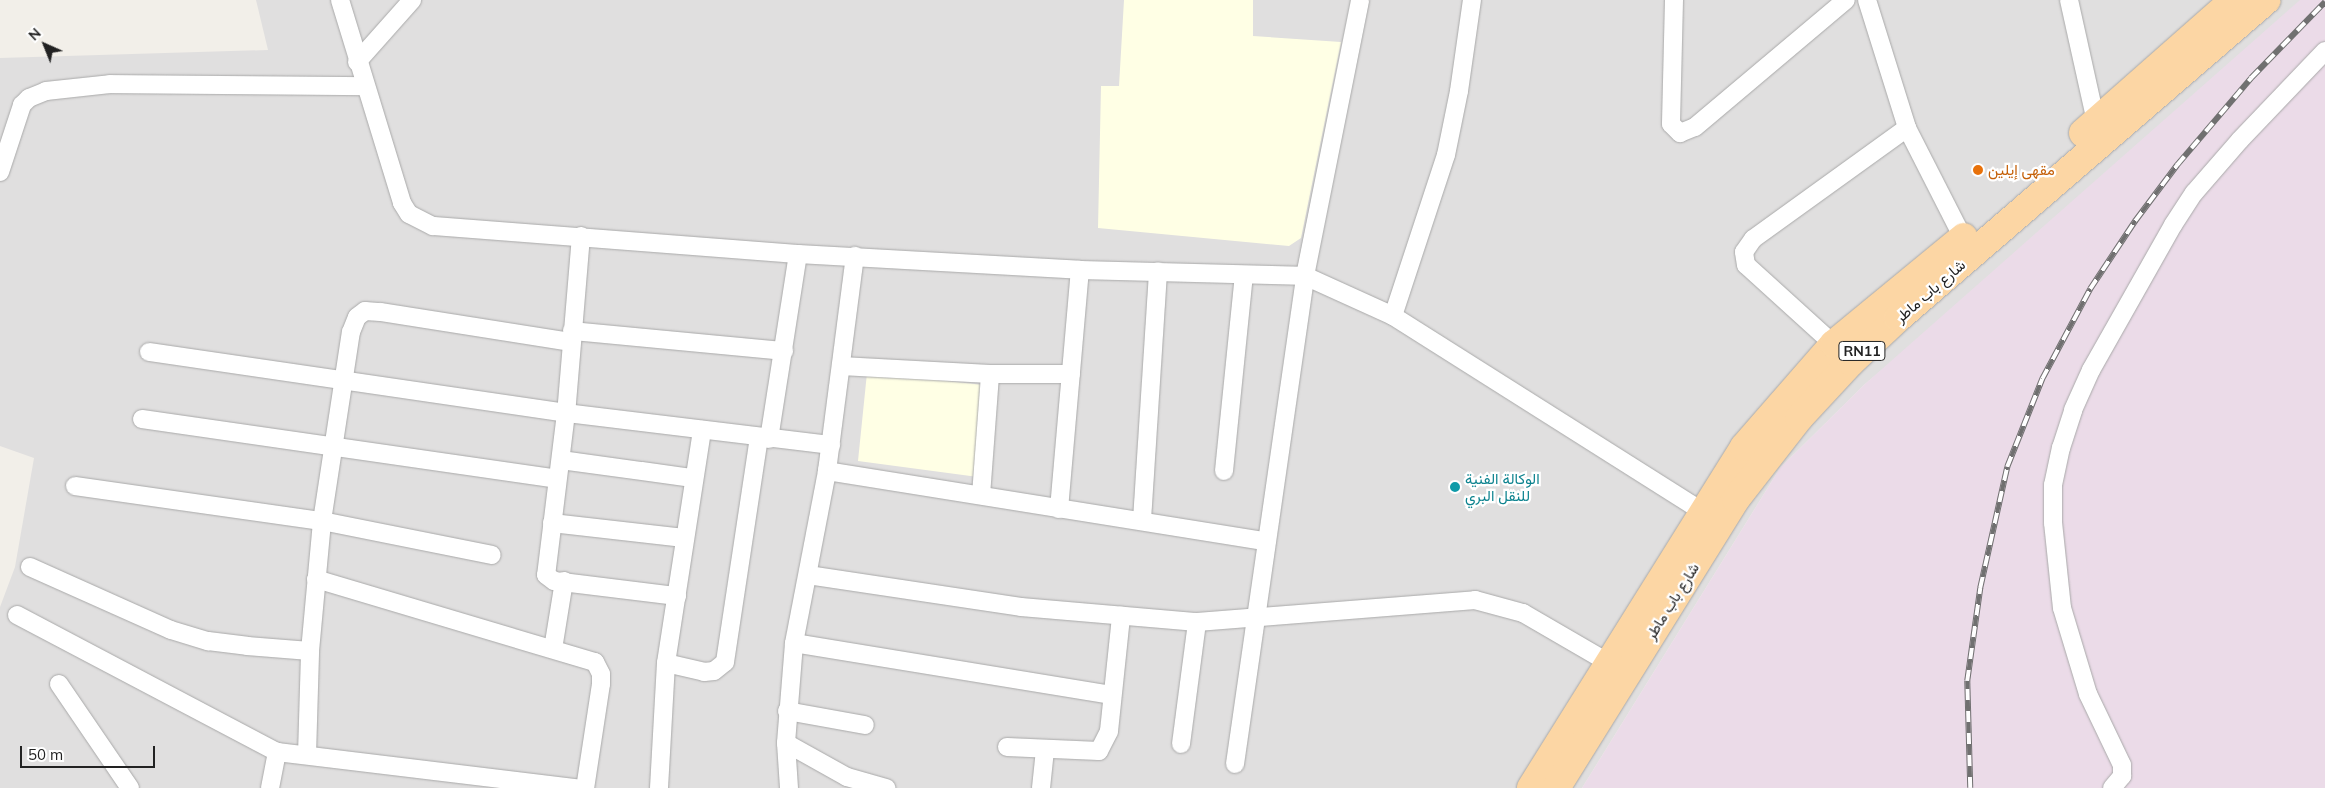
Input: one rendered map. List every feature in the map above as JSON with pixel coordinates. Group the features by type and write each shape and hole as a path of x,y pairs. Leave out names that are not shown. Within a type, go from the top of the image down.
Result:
{"main road":[{"name":"شارع باب ماطر","path":"1967,246 2096,122 2234,0"},
{"name":"شارع باب ماطر","path":"1556,788 1619,668 1711,517 1764,460 1842,353 1967,246 2267,0"},
{"name":"شارع باب ماطر","path":"1531,788 1619,668"}],"street":[{"path":"340,0 393,182 409,214 433,226 798,254 1080,270 1305,276 1393,316 1711,517"},
{"path":"357,62 412,0"},
{"path":"1235,764 1305,276 1360,0"},
{"path":"1393,316 1450,140 1472,0"},
{"path":"1674,0 1671,124 1680,134 1695,127 1846,0"},
{"path":"1867,0 1907,128 1967,246"},
{"path":"2069,0 2096,122"},
{"path":"2112,788 2122,776 2122,765 2088,694 2062,608 2053,523 2053,485 2060,448 2072,410 2091,370 2189,201 2240,140 2325,51"},
{"path":"0,172 22,105 29,98 46,91 110,84 364,86"},
{"path":"1842,353 1746,264 1744,252 1752,239 1907,128"},
{"path":"581,236 566,413 546,575 554,581 677,596"},
{"path":"666,663 704,672 714,671 725,662 764,438 784,351 798,254"},
{"path":"789,788 786,744 787,711 794,643 827,471 855,256"},
{"path":"1060,509 1080,270"},
{"path":"1142,520 1158,272"},
{"path":"1224,471 1244,275"},
{"path":"307,756 310,651 322,520 336,445 351,332 357,317 366,312 572,336 784,351"},
{"path":"149,352 566,413 831,445"},
{"path":"840,366 990,374 1071,374"},
{"path":"981,495 990,374"},
{"path":"142,419 336,445 557,479"},
{"path":"659,788 666,663 693,478 702,430"},
{"path":"561,460 693,478"},
{"path":"827,471 1266,541"},
{"path":"75,486 322,520 492,555"},
{"path":"552,522 684,538"},
{"path":"30,567 171,630 237,645 310,651"},
{"path":"808,575 1021,607 1197,622 1257,615 1475,600 1523,613 1619,668"},
{"path":"316,579 591,660 602,674 586,788"},
{"path":"553,649 564,581"},
{"path":"17,615 278,752 483,783 576,788"},
{"path":"1006,747 1099,751 1109,731 1111,695 1121,616"},
{"path":"1181,744 1197,622"},
{"path":"794,643 1111,695"},
{"path":"59,684 130,788"},
{"path":"787,711 865,725"},
{"path":"786,744 847,777 886,788"},
{"path":"1041,788 1045,750"},
{"path":"270,788 278,752"}],"shaded area":[{"path":"256,0 2325,0 1865,384 1780,468 1582,788 0,788 0,607 15,567 34,458 0,446 0,58 268,50"},
{"path":"1124,0 1253,0 1253,36 1341,42 1301,238 1289,246 1098,228 1101,86 1119,86"},
{"path":"2300,0 2325,0 2325,788 1582,788 1780,468 1865,384"},
{"path":"867,373 994,386 978,477 858,461"}],"railway":[{"path":"1970,788 1967,681 1980,588 2007,467 2042,379 2090,289 2135,221 2177,165 2251,78 2325,2"}],"place":[{"name":"مقهى إيلين","path":"1978,170"},
{"name":"الوكالة الفنية للنقل البري","path":"1455,487"}]}
